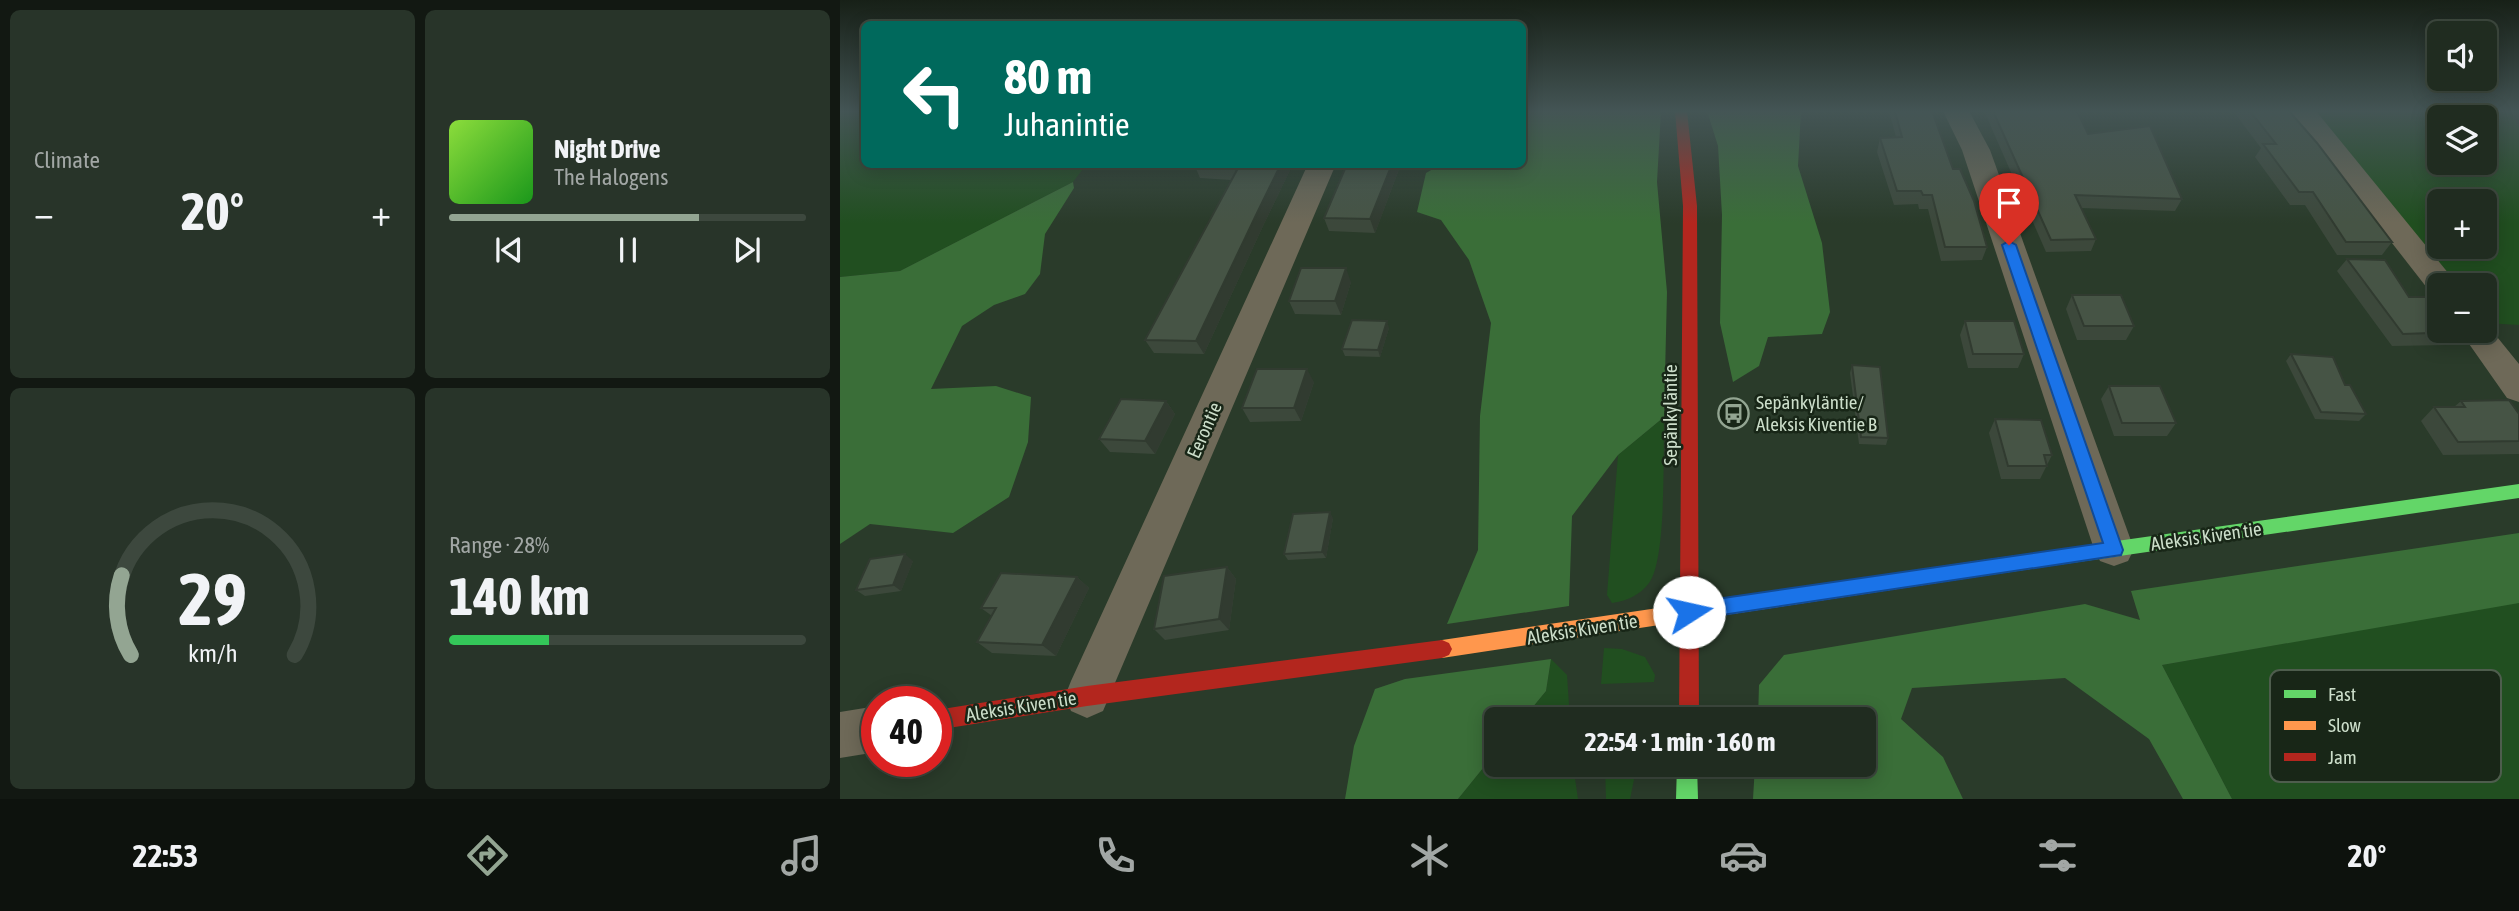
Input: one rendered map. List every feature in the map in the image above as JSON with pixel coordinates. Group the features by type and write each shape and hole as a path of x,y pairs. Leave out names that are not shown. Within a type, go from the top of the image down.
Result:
{"street":[{"name":"Sepänkyläntie","path":"1686,148 1690,206 1689,707"},
{"path":"1975,148 2114,550"},
{"path":"2332,148 2432,273"},
{"name":"Eerontie","path":"1087,696 1320,168"},
{"path":"2485,343 2519,388"},
{"name":"Aleksis Kiven tie","path":"952,717 1087,696 1566,632 2519,491"},
{"path":"840,735 861,732"},
{"path":"1687,799 1688,777"}],"green space":[{"path":"840,148 861,148 861,168 1084,168 1073,182 900,271 840,277"},
{"path":"1526,148 1659,148 1657,182 1667,292 1664,417 1618,455 1572,516 1569,606 1447,624 1478,550 1480,416 1491,323 1469,260 1441,220 1417,212 1426,173 1435,168 1526,168"},
{"path":"1718,148 1799,148 1798,166 1822,243 1830,312 1822,334 1768,337 1759,366 1733,382 1720,323 1722,215"},
{"path":"2339,148 2427,148 2427,175 2497,175 2497,148 2519,148 2519,325 2497,324 2497,273 2440,273 2429,259 2497,259 2497,189 2427,189 2427,257"},
{"path":"1073,182 1074,188 1045,234 1040,274 1025,294 994,305 962,326 931,389 996,386 1031,397 1028,442 1009,497 953,533 870,524 840,544 840,277 900,271"},
{"path":"1664,417 1664,478 1659,552 1655,571 1642,591 1628,599 1612,603 1607,595 1618,455"},
{"path":"2519,533 2519,603 2162,665 2232,799 2183,799 2149,739 2065,678 1912,688 1901,719 1943,757 1963,799 1753,799 1754,777 1876,777 1876,707 1758,707 1759,685 1784,655 2085,604 2140,620 2131,591"},
{"path":"2519,602 2519,799 2232,799 2162,665"},
{"path":"1604,648 1622,649 1645,657 1655,675 1654,682 1601,684"},
{"path":"1551,659 1567,675 1569,707 1533,707 1546,691"},
{"path":"1551,659 1546,691 1533,707 1484,707 1484,767 1458,799 1345,799 1354,746 1375,689 1405,679"},
{"path":"1484,767 1484,777 1575,777 1578,799 1458,799"},
{"path":"1605,777 1635,777 1630,799 1606,799"}],"building":[{"path":"1883,148 1946,148 1953,169 1960,169 1974,201 1987,247 1945,247 1932,195 1923,195 1921,191 1897,191"},
{"path":"2010,148 2160,148 2182,199 2075,195 2096,239 2051,240"},
{"path":"2266,148 2321,148 2392,242 2346,242 2313,192 2299,192"},
{"path":"1238,168 1279,168 1196,341 1145,340"},
{"path":"1345,168 1390,168 1370,219 1324,218"},
{"path":"2347,259 2385,260 2409,297 2427,297 2427,333 2403,334"},
{"path":"1301,268 1346,268 1335,301 1289,301"},
{"path":"2072,295 2121,295 2134,326 2084,326"},
{"path":"1352,320 1387,321 1378,350 1342,349"},
{"path":"1965,321 2014,321 2024,354 1973,354"},
{"path":"2291,354 2333,357 2345,385 2350,385 2366,414 2321,412"},
{"path":"1852,365 1880,367 1888,438 1861,437"},
{"path":"1257,369 1307,369 1294,408 1242,408"},
{"path":"2109,386 2160,386 2176,423 2122,423"},
{"path":"1121,399 1166,401 1145,441 1099,439"},
{"path":"2509,400 2519,414 2519,441 2458,442 2434,407 2465,407 2461,401"},
{"path":"1995,419 2041,420 2052,455 2044,455 2047,466 2008,466"},
{"path":"1330,512 1322,552 1284,554 1293,514"},
{"path":"905,554 893,585 856,590 870,559"},
{"path":"1227,567 1219,619 1154,629 1164,576"},
{"path":"1001,573 1077,577 1042,645 977,642 996,608 981,608"}],"traffic: fast":[{"path":"1983,568 2519,491"},
{"path":"1687,777 1687,799"}],"traffic: slow":[{"path":"1442,649 1983,568"}],"traffic: jam":[{"path":"1685,148 1690,206 1689,707"},
{"path":"952,717 1087,696 1442,649"}],"place":[{"name":"Sepänkyläntie/ Aleksis Kiventie B","path":"1733,413"}],"route":[{"path":"1689,612 1763,599 2114,550 2009,245"}]}
